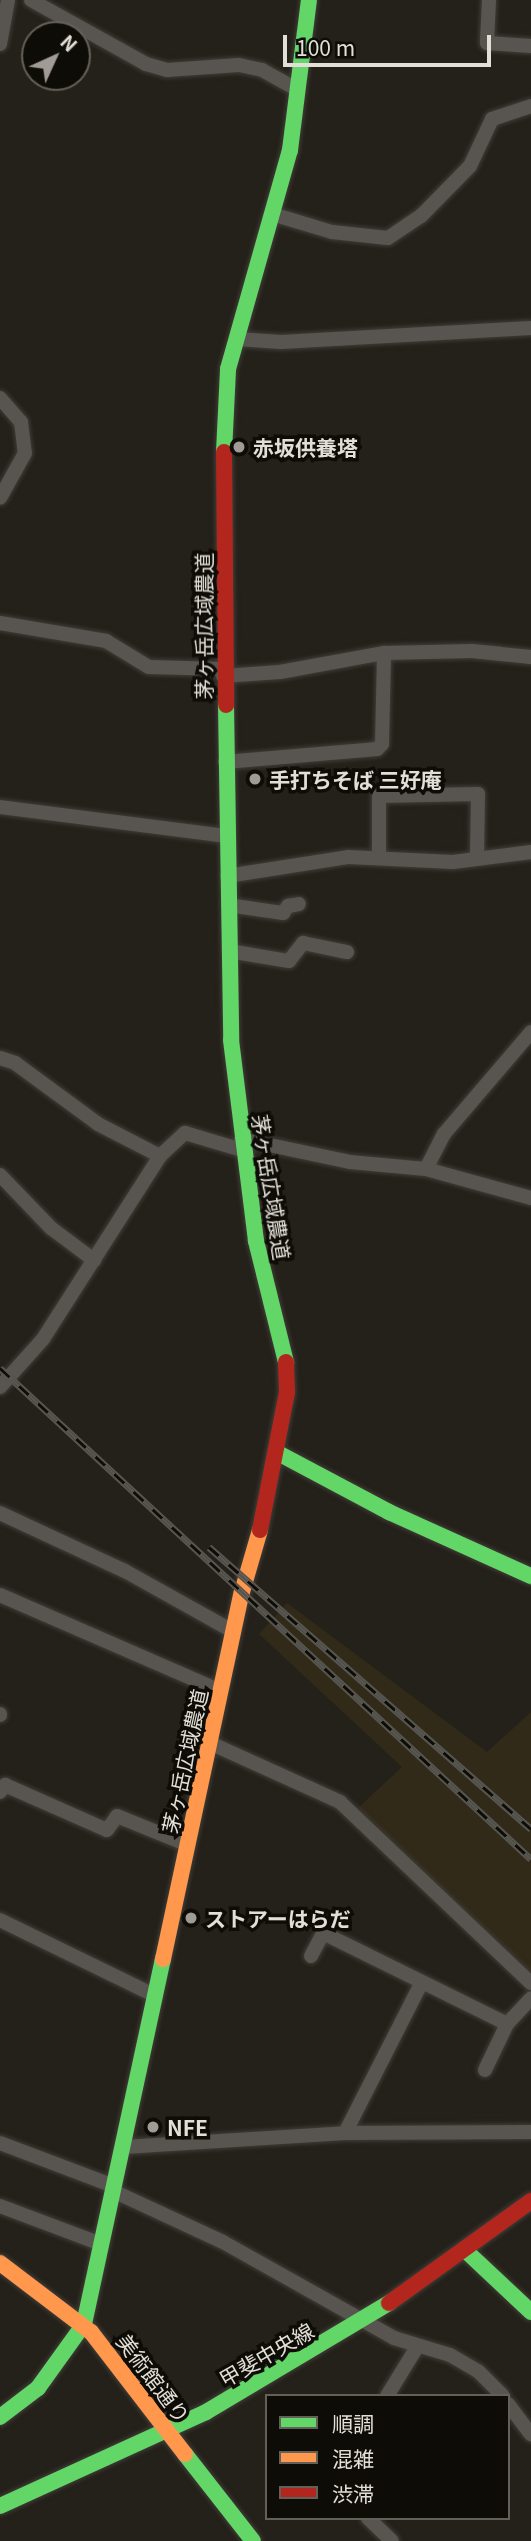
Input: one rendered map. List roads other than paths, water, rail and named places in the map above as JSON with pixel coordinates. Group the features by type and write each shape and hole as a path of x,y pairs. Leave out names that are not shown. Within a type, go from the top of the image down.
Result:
{"main road":[{"name":"茅ヶ岳広域農道","path":"0,2417 38,2388 84,2324 234,1632 278,1453 287,1392 285,1346 256,1241 230,1040 223,673 228,369 290,150 309,0"},
{"path":"278,1453 388,1512 531,1576"},
{"name":"甲斐中央線","path":"0,2506 167,2430 271,2377 363,2322 467,2251 531,2201"},
{"path":"467,2251 531,2312"},
{"name":"美術館通り","path":"0,2263 84,2324 253,2541"}],"street":[{"path":"0,44 8,0"},
{"path":"30,0 146,64 167,70 239,65 261,70 298,90"},
{"path":"489,0 487,43 531,46"},
{"path":"272,214 332,232 388,238 421,216 470,166 492,119 531,106"},
{"path":"237,339 281,342 531,328"},
{"path":"0,398 20,422 24,453 0,498"},
{"path":"0,623 106,641 149,667 223,673 280,672 384,653 472,651 531,657"},
{"path":"225,762 377,749 382,744 384,653"},
{"path":"379,858 379,796 478,794 477,858"},
{"path":"0,807 226,836"},
{"path":"228,876 348,857 453,862 531,852"},
{"path":"228,905 284,913 288,906 299,904"},
{"path":"229,951 289,961 303,943 347,952"},
{"path":"520,1044 531,1018"},
{"path":"426,1168 444,1135 531,1032"},
{"path":"0,1058 15,1063 98,1124 160,1156"},
{"path":"0,1387 43,1339 160,1156 185,1133 350,1162 426,1168 531,1198"},
{"path":"0,1175 51,1228 94,1260"},
{"path":"0,1513 146,1582 234,1632"},
{"path":"0,1595 221,1691"},
{"path":"210,1743 340,1802 531,1983"},
{"path":"0,1792 5,1786 107,1830 117,1816 188,1845"},
{"path":"0,1920 154,1995"},
{"path":"311,1956 323,1933 507,2024"},
{"path":"345,2133 422,1982"},
{"path":"485,2070 507,2024 531,1998"},
{"path":"124,2147 345,2133 531,2132"},
{"path":"0,2144 113,2189 223,2242 327,2297 363,2322 417,2347 450,2356 478,2371 501,2394"},
{"path":"0,2206 101,2244"},
{"path":"388,2394 417,2347"},
{"path":"510,2407 531,2434"},
{"path":"370,2520 392,2541"}],"railway":[{"path":"0,1368 531,1859"},
{"path":"209,1547 531,1829"}],"place":[{"name":"赤坂供養塔","path":"239,447"},
{"name":"手打ちそば 三好庵","path":"255,779"},
{"name":"ストアーはらだ","path":"191,1918"},
{"name":"NFE","path":"153,2127"}]}
